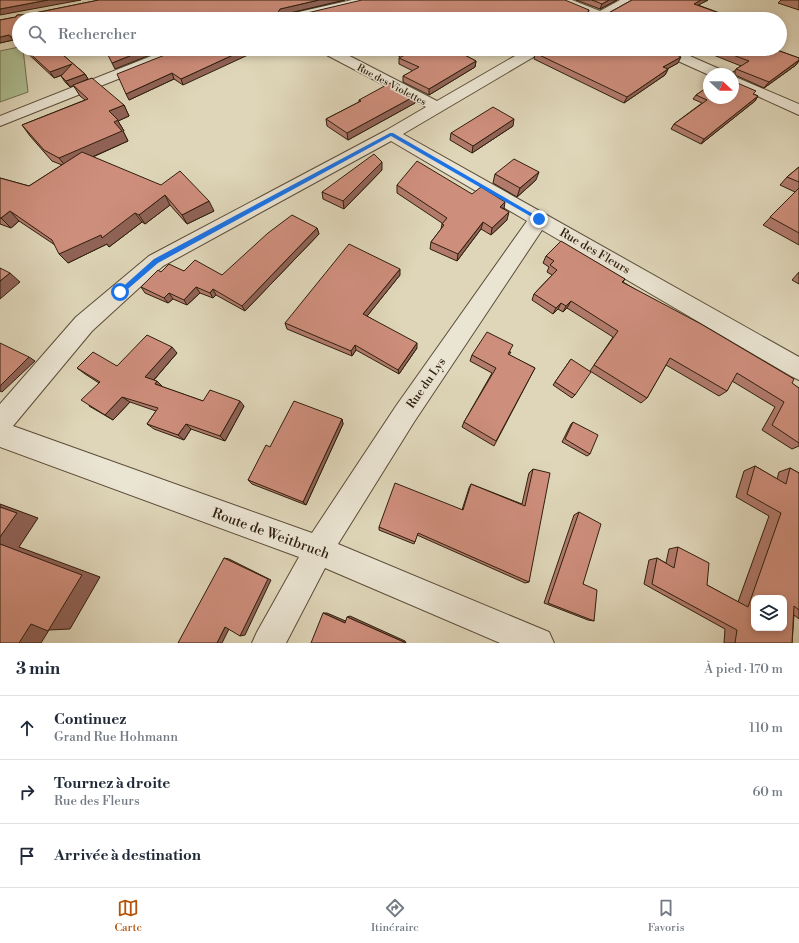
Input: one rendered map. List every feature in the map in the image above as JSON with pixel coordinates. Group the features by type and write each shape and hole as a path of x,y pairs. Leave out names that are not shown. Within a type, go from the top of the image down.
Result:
{"street":[{"path":"315,12 367,0"},
{"path":"562,0 585,12"},
{"path":"607,12 629,0"},
{"path":"0,121 163,56"},
{"name":"Rue des Violettes","path":"339,56 437,107"},
{"path":"0,423 84,324 156,261 391,134 525,56"},
{"path":"679,56 706,68"},
{"path":"739,83 799,110"},
{"name":"Rue des Fleurs","path":"391,134 799,369"},
{"name":"Rue du Lys","path":"268,643 318,550 404,414 539,219"},
{"name":"Route de Weitbruch","path":"0,434 318,550 538,643"}],"green space":[{"path":"12,48 12,56 24,56 28,92 0,102 0,51"}],"building":[{"path":"0,0 48,0 0,9"},
{"path":"99,0 319,0 280,9 278,12 40,12"},
{"path":"362,0 565,0 589,10 588,12 311,12"},
{"path":"592,0 609,0 602,4"},
{"path":"632,0 701,0 694,4 716,12 610,12"},
{"path":"12,18 12,37 9,35 0,37 0,20"},
{"path":"787,54 799,58 799,60 769,82 739,70 738,68 749,61 736,56 787,56"},
{"path":"33,56 64,56 85,74 66,81 61,76 72,64 50,72"},
{"path":"108,56 130,56 112,63"},
{"path":"162,56 231,56 181,79 172,73 126,94 117,74"},
{"path":"403,56 466,56 476,61 429,89 403,76 419,67 399,58"},
{"path":"541,56 681,57 663,67 668,69 627,97"},
{"path":"92,78 124,105 109,111 118,120 114,122 122,131 59,158 44,150 22,125 88,99 73,85"},
{"path":"390,83 415,96 347,133 326,119 361,101 359,100"},
{"path":"739,84 756,91 753,94 758,96 704,139 674,124 703,103 739,104"},
{"path":"703,90 703,98 696,95"},
{"path":"493,107 514,119 473,146 451,133"},
{"path":"82,152 161,185 180,171 209,201 182,215 165,195 139,215 135,213 102,238 101,235 59,254 52,240 10,211 0,218 0,178 29,186"},
{"path":"374,154 382,162 343,201 322,192"},
{"path":"514,159 539,172 520,188 495,174"},
{"path":"417,161 472,194 481,187 505,202 500,207 509,212 492,228 483,222 458,254 431,242 444,225 442,224 447,218 397,185"},
{"path":"799,167 799,182 787,177"},
{"path":"799,188 799,233 770,217"},
{"path":"292,215 317,228 242,306 213,289 210,293 196,287 184,300 169,293 164,298 141,287 158,270 161,272 169,264 184,271 195,260 222,275 268,233"},
{"path":"561,241 625,279 622,282 701,324 794,379 792,383 799,388 799,443 772,425 784,402 737,373 727,391 670,358 647,398 594,365 618,331 571,301 566,306 561,303 556,308 534,294 557,270 550,265 554,261 546,256"},
{"path":"349,244 400,269 363,314 417,343 398,370 355,345 351,351 285,323"},
{"path":"0,268 10,273 0,281"},
{"path":"487,332 513,345 508,354 535,368 496,441 464,422 496,368 472,355"},
{"path":"147,335 172,347 145,377 157,381 155,384 203,401 210,390 240,401 220,436 186,424 178,435 147,424 158,408 122,397 105,415 81,400 100,382 77,368 93,352 117,366"},
{"path":"0,343 29,357 0,386"},
{"path":"571,359 591,372 575,395 555,382"},
{"path":"294,401 342,419 303,502 248,480 266,445 270,447"},
{"path":"573,422 598,435 590,454 565,439"},
{"path":"755,466 786,484 790,468 799,473 799,610 794,606 792,643 735,643 737,630 652,584 657,558 674,568 678,547 709,563 707,585 748,607 751,598 751,631 787,631 787,595 752,595 781,513 747,494"},
{"path":"533,469 550,473 529,582 418,533 415,542 379,527 395,483 463,510 471,484 525,506"},
{"path":"0,507 17,513 0,537"},
{"path":"579,512 601,524 583,584 597,590 594,621 548,603"},
{"path":"0,544 82,575 48,631 31,624 19,643 0,643"},
{"path":"224,558 268,579 240,636 225,627 217,643 178,643"},
{"path":"323,613 345,623 347,617 406,643 311,643"}],"route":[{"path":"120,292 156,261 253,210 391,134 539,219"}]}
